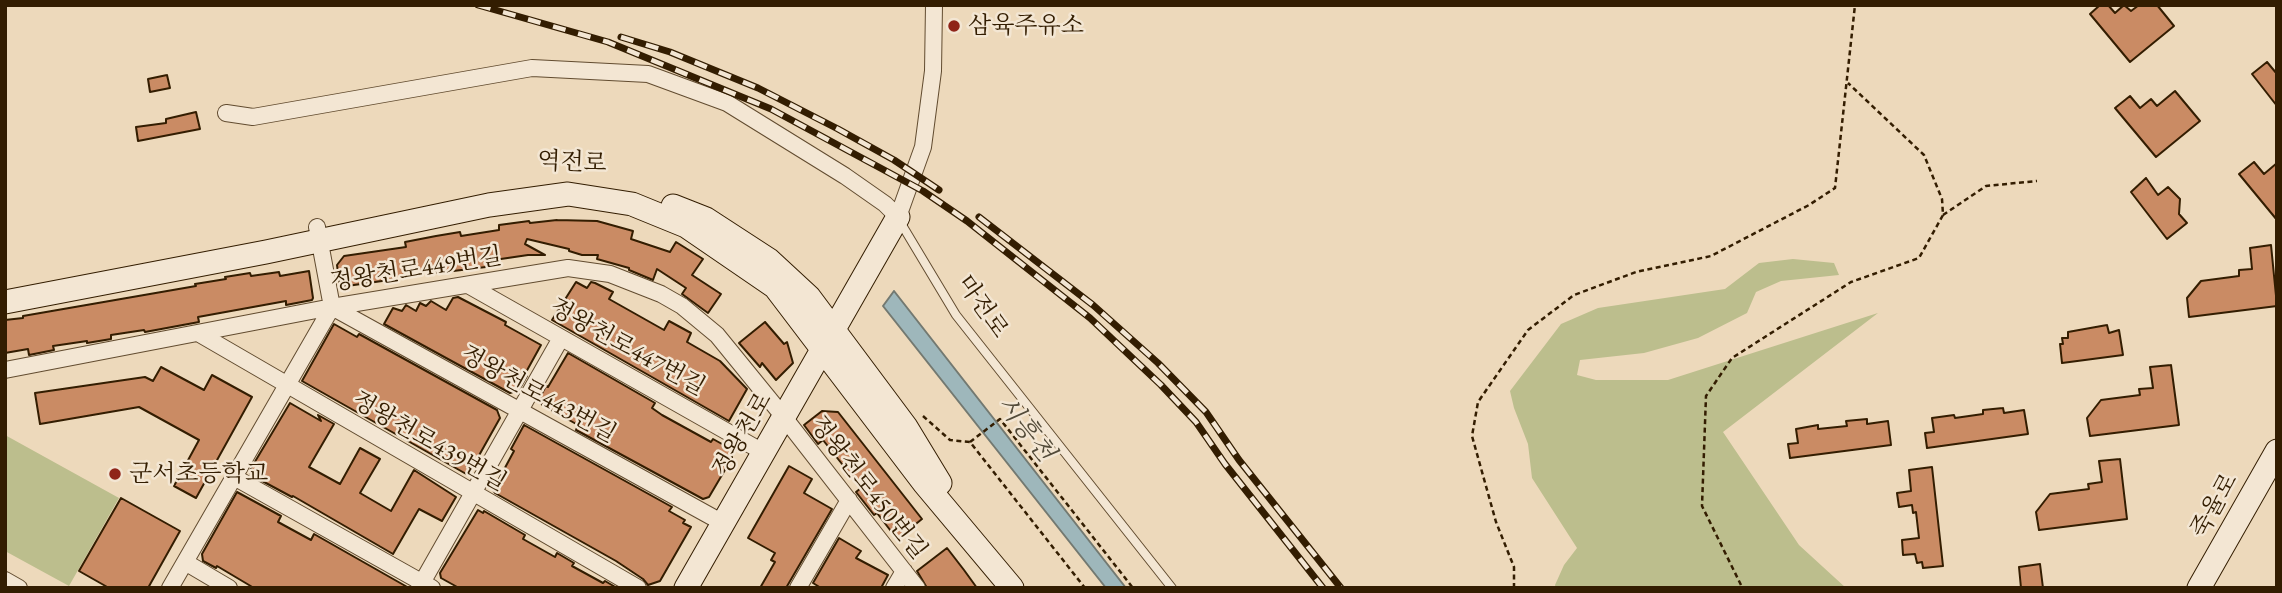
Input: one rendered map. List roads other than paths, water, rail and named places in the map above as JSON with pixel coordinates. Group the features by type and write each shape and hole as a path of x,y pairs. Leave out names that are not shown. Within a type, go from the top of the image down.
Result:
{"main road":[{"name":"역전로","path":"5,302 318,234 493,192 555,184 625,192 668,204 706,219 769,260 809,297 906,427 981,551"},
{"name":"역전로","path":"5,289 489,205 568,194 632,204 686,226 775,287 916,472 1012,588"},
{"name":"정왕천로","path":"686,588 898,218"},
{"name":"죽율로","path":"2199,588 2277,451"}],"street":[{"path":"226,113 254,117 532,68 648,74 727,103 845,176 885,204 898,218 923,147 933,71 934,5"},
{"path":"170,588 331,307 318,234"},
{"name":"정왕천로449번길","path":"5,370 331,307 568,268 610,274 650,289 682,306 717,335 783,416"},
{"name":"정왕천로447번길","path":"468,285 763,452"},
{"name":"정왕천로443번길","path":"331,307 723,523"},
{"name":"정왕천로439번길","path":"198,333 638,588"},
{"path":"234,477 424,586 561,338"},
{"name":"정왕천로450번길","path":"783,416 917,588"},
{"path":"798,588 849,500"},
{"path":"185,562 229,588"},
{"path":"894,588 904,571"},
{"path":"5,580 19,588"}],"lane":[{"name":"마전로","path":"898,218 956,315 1172,588"}],"water":[{"path":"894,291 1126,588 1106,588 883,306"}],"railway":[{"path":"478,5 608,42 771,109 923,191 967,221 1090,318 1161,385 1196,422 1225,464 1323,588"},
{"path":"621,37 670,52 758,88 894,160 939,190"},
{"path":"979,217 1093,305 1158,363 1206,412 1239,460 1341,588"}],"place":[{"name":"삼육주유소","path":"954,26"},
{"name":"군서초등학교","path":"115,474"}],"water label":[{"name":"시흥천","path":"1025,429"}]}
